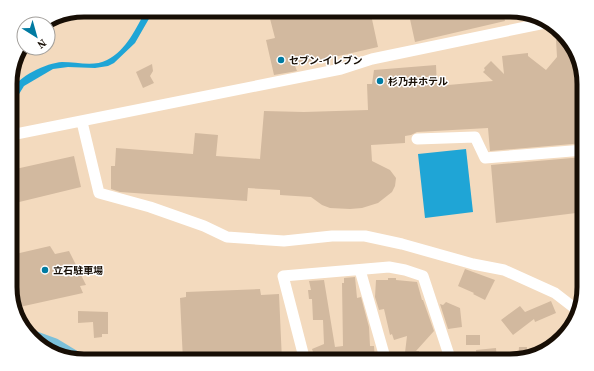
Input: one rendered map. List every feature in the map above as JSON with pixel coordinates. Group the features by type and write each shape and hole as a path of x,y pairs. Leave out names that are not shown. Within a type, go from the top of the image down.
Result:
{"main road":[{"path":"46,342 62,350"}],"street":[{"path":"17,135 341,69 372,59 539,24"},
{"path":"82,122 99,194 150,207 204,226 227,237 284,241 332,236 365,236 402,244 473,264 504,270 555,293 573,307"},
{"path":"417,139 475,137 485,158 577,151"},
{"path":"303,354 283,276 389,267 423,276 449,354"},
{"path":"360,270 384,354"}],"water":[{"path":"142,17 150,17 135,43 114,63 108,66 95,68 68,67 53,69 24,86 17,97 17,83 33,71 62,62 85,64 102,62 114,56 125,45"},
{"path":"466,149 473,212 425,218 418,154"}],"building":[{"path":"270,17 372,17 378,47 295,66 297,71 274,75 266,40 275,38"},
{"path":"410,17 504,17 505,21 415,42"},
{"path":"556,40 560,40 563,43 576,71 577,144 490,151 488,128 417,132 405,136 405,143 371,145 372,161 390,170 396,178 395,186 392,192 378,203 362,208 330,208 322,205 311,197 280,195 280,190 248,188 247,201 120,192 111,189 111,166 115,166 116,148 193,154 195,133 218,135 216,156 260,159 264,111 304,112 368,110 367,84 372,84 374,70 436,65 437,86 493,81 483,72 485,70 484,68 491,61 504,74 502,56 528,53 528,56 546,70 557,57"},
{"path":"152,64 153,71 150,76 154,83 143,88 136,72"},
{"path":"74,156 81,187 17,203 17,169"},
{"path":"577,158 577,213 496,223 491,165"},
{"name":"立石駐車場","path":"50,246 55,254 69,251 86,285 80,286 83,293 21,307 17,287 17,254"},
{"path":"465,269 495,280 485,300 458,286"},
{"path":"355,277 357,298 361,297 369,327 370,346 374,346 375,354 314,354 312,349 324,344 323,320 313,320 312,299 309,299 308,290 311,290 309,281 324,280 335,347 343,346 342,283 344,283 344,278"},
{"path":"388,278 396,278 396,280 417,282 434,331 416,351 419,351 419,354 405,354 407,336 394,340 392,334 390,335 384,309 379,310 375,297 376,280 388,280"},
{"path":"260,289 261,295 279,294 282,354 183,354 180,298 186,297 186,292"},
{"path":"551,301 556,313 535,322 534,319 513,335 501,320 520,306 525,312"},
{"path":"446,302 460,308 462,327 448,329 440,304 443,305"},
{"path":"78,311 108,312 108,334 102,334 102,337 94,338 93,322 78,323"},
{"path":"466,335 480,335 480,345 466,345"},
{"path":"519,347 527,347 526,352 519,353"},
{"path":"496,348 496,354 476,354 476,350"}],"place":[{"name":"セブン-イレブン","path":"281,60"},
{"name":"杉乃井ホテル","path":"380,81"},
{"name":"立石駐車場","path":"45,270"}]}
